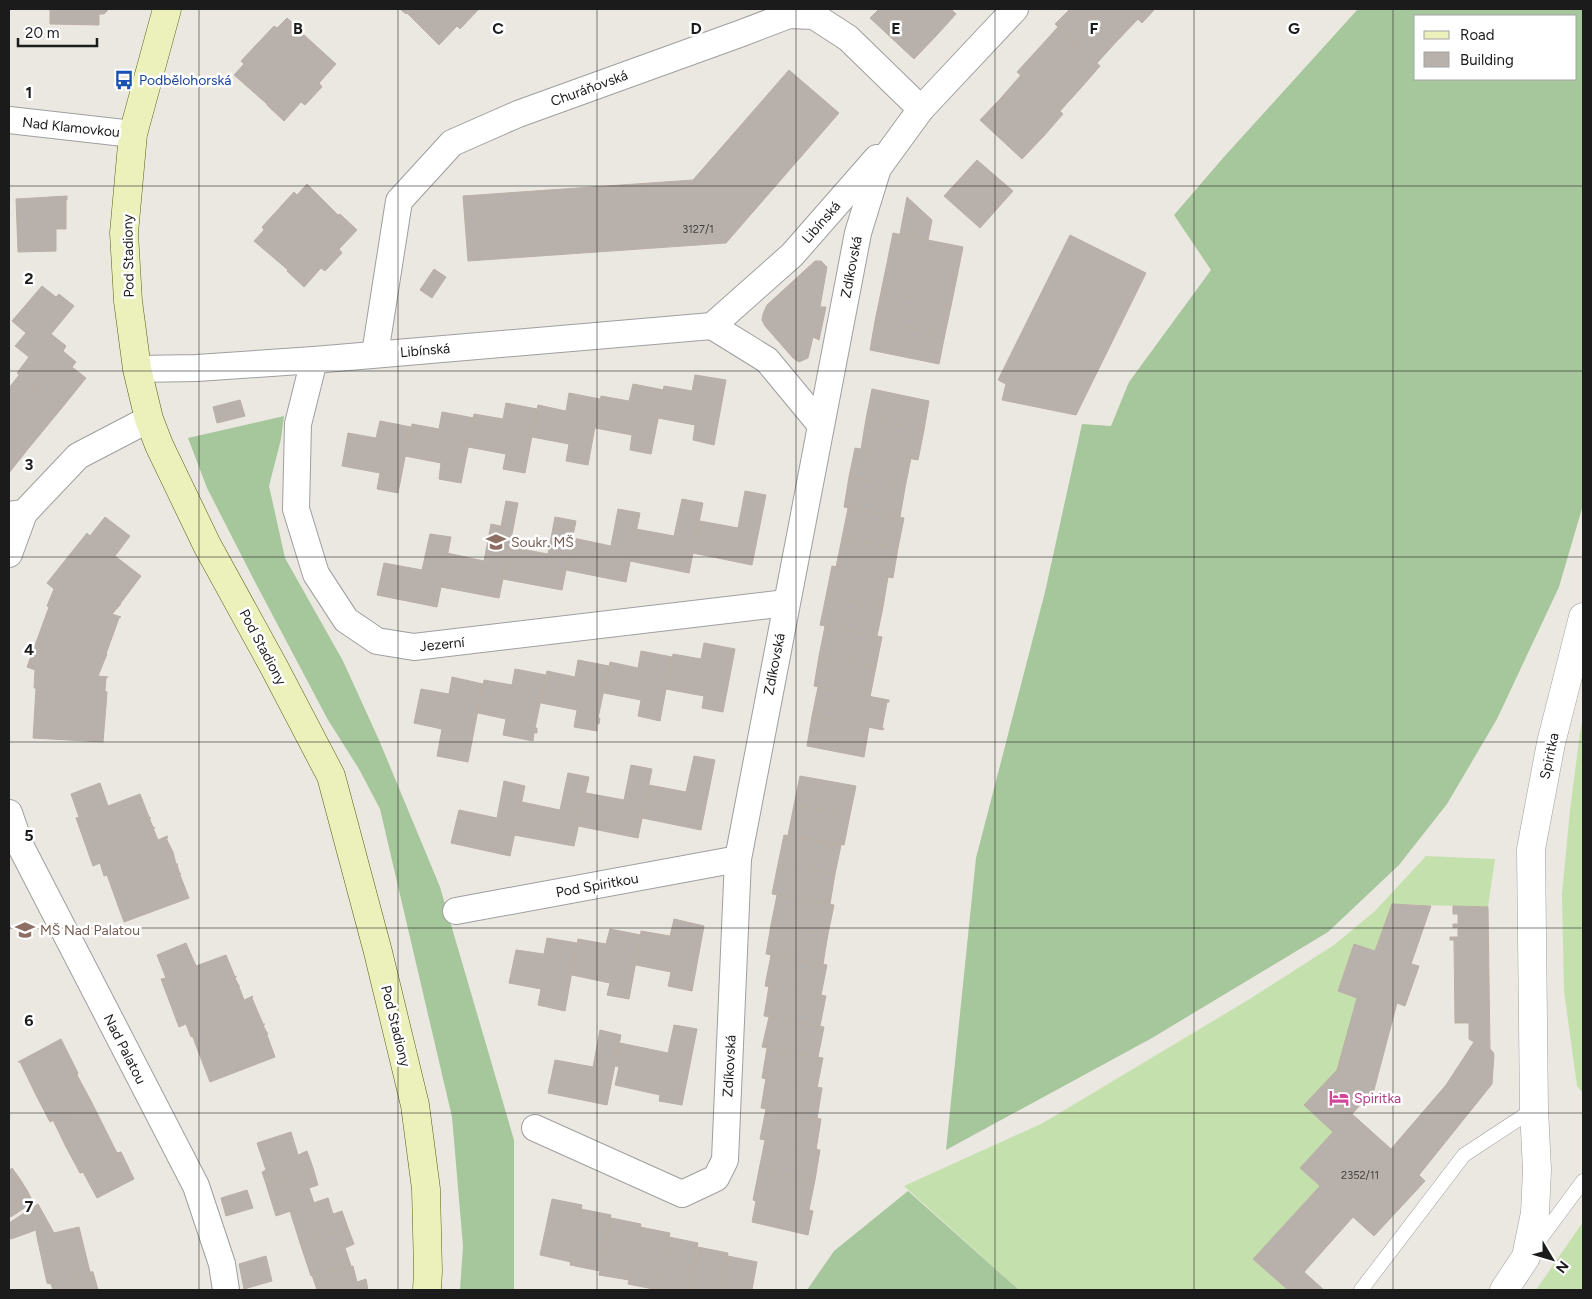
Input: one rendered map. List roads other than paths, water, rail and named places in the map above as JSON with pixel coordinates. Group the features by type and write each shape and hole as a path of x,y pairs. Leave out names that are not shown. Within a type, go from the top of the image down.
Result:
{"main road":[{"name":"Pod Stadiony","path":"167,9 133,134 124,233 128,301 137,368 149,418 159,445 207,545 331,776 378,952 415,1104 426,1189 427,1290"}],"street":[{"name":"Zdíkovská","path":"535,1128 682,1194 716,1178 725,1160 738,859 858,233 878,168 921,109 1015,9"},
{"name":"Churáňovská","path":"375,354 399,201 452,143 518,114 789,15 814,16 848,38 921,109"},
{"name":"Libínská","path":"137,368 197,368 314,360 712,326 792,255 921,109"},
{"name":"Nad Klamovkou","path":"9,120 133,134"},
{"path":"712,326 767,360 820,424"},
{"name":"Jezerní","path":"314,360 298,424 296,509 316,574 346,620 377,640 414,647 786,602"},
{"path":"9,554 17,514 78,456 149,418"},
{"name":"Spiritka","path":"1526,1257 1535,1213 1537,1170 1534,1109 1531,849 1551,743 1583,617"},
{"name":"Nad Palatou","path":"9,813 20,845 196,1186 222,1264 226,1290"},
{"name":"Pod Spiritkou","path":"456,911 738,859"},
{"path":"1504,1290 1526,1257"}],"lane":[{"path":"1361,1290 1464,1155 1534,1109"},
{"path":"1526,1257 1583,1180"}],"place":[{"name":"Podbělohorská","path":"124,80"},
{"name":"Soukr. MŠ","path":"496,542"},
{"name":"MŠ Nad Palatou","path":"25,930"},
{"name":"Spiritka","path":"1339,1098"}]}
